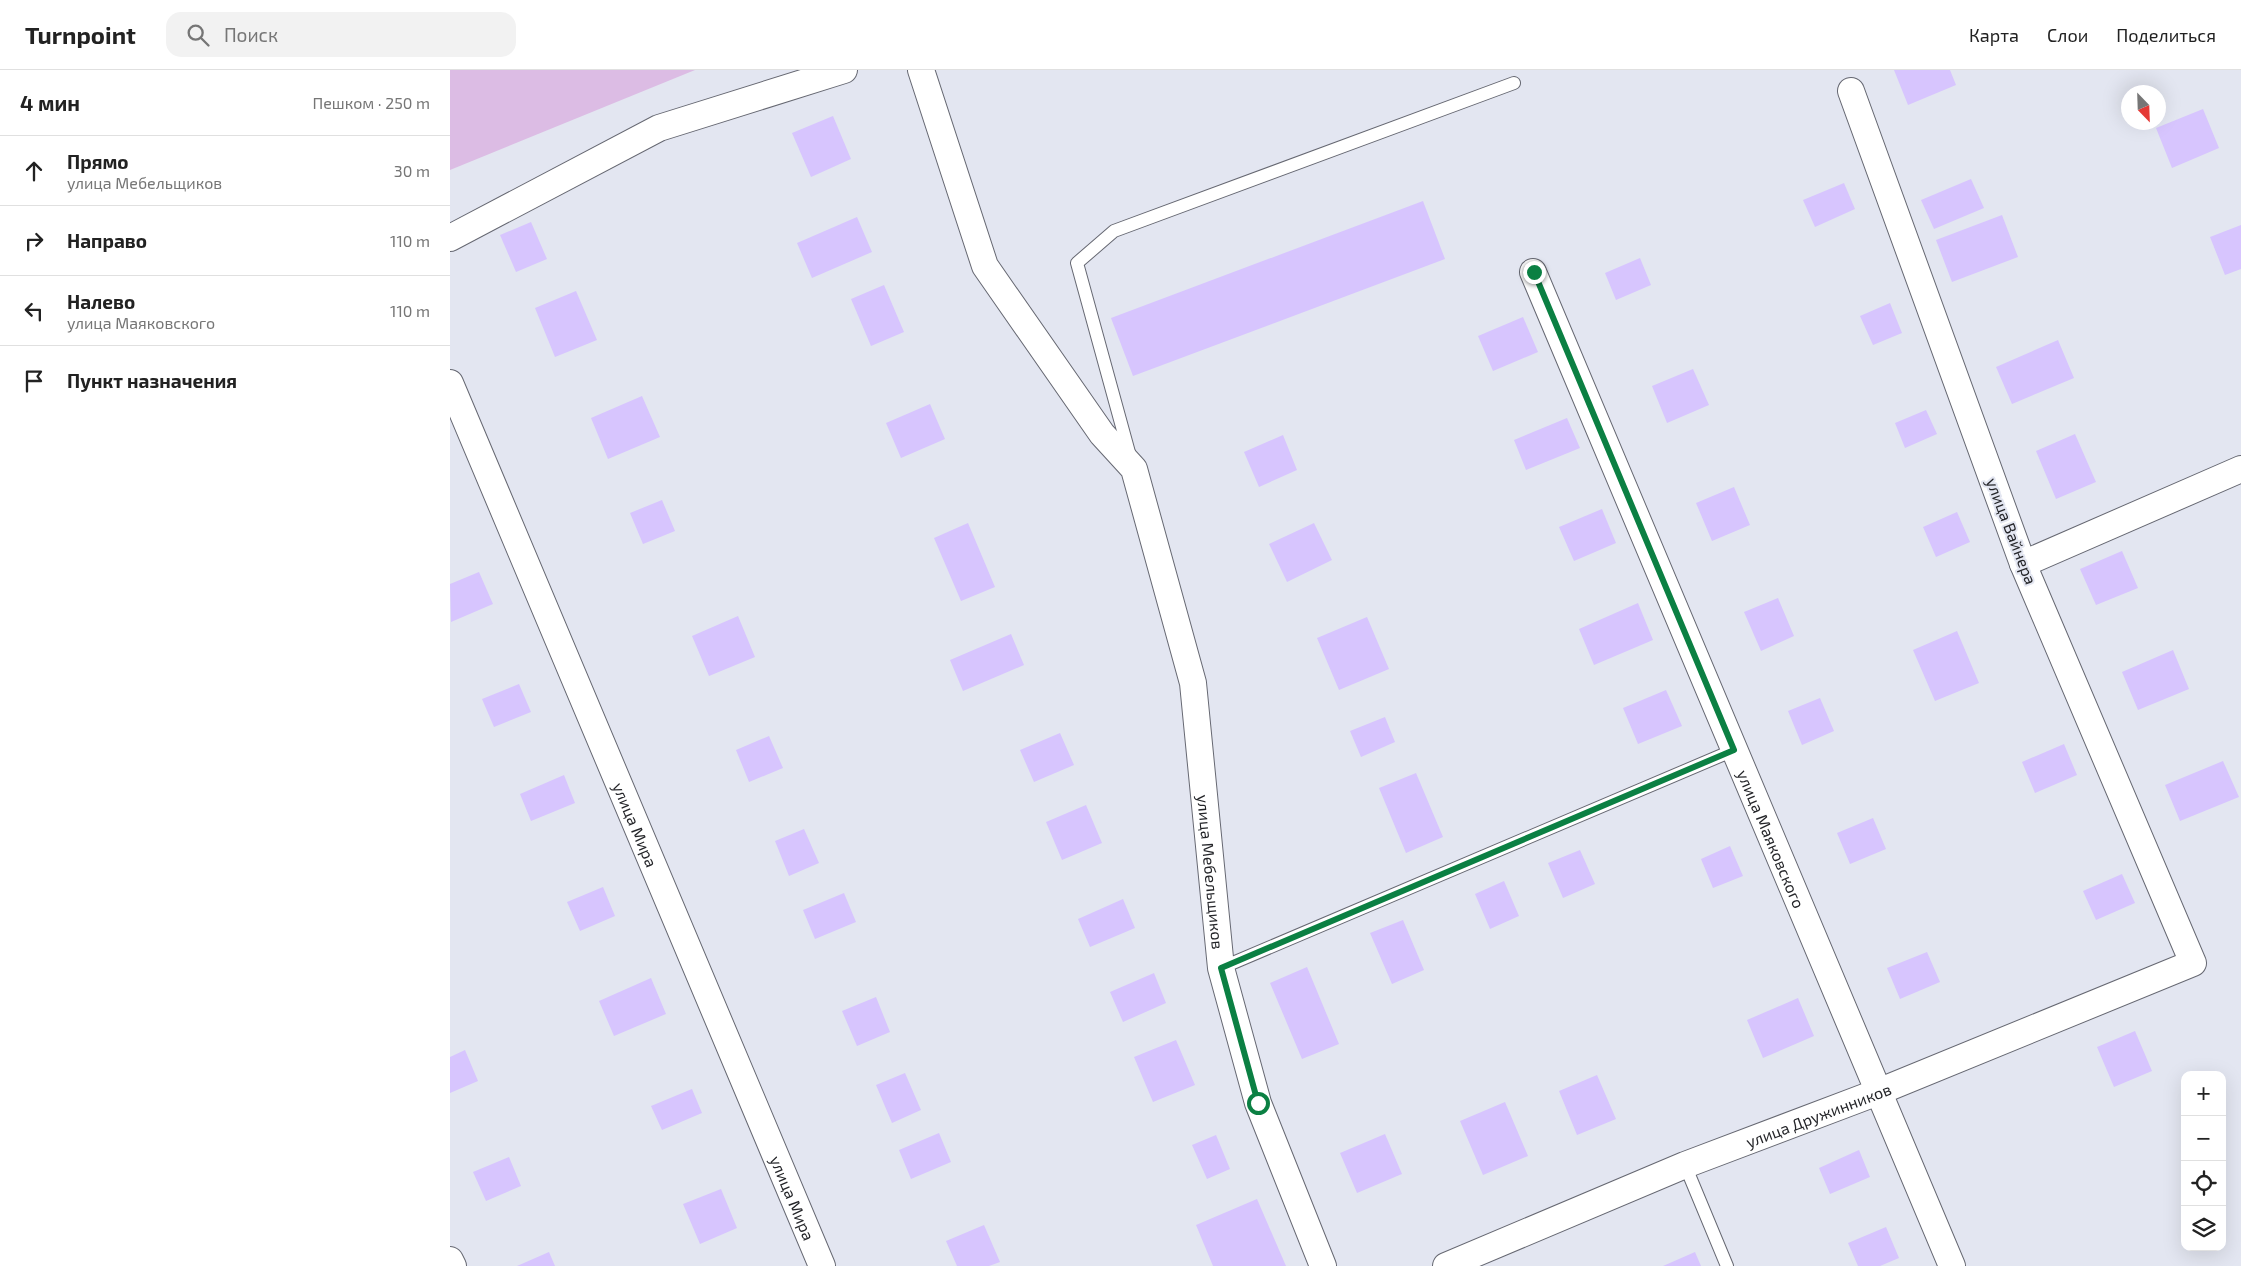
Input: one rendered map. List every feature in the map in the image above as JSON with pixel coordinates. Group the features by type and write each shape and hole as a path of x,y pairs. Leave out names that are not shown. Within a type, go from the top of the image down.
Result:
{"street":[{"path":"450,238 659,128 844,70"},
{"path":"920,70 985,266 1102,434 1134,468"},
{"name":"улица Вайнера","path":"1851,91 2023,564 2193,963"},
{"name":"улица Маяковского","path":"1534,272 1952,1266"},
{"name":"улица Мира","path":"450,383 822,1266"},
{"name":"улица Мебельщиков","path":"1134,468 1193,683 1221,968 1258,1103 1323,1266"},
{"path":"2023,564 2241,469"},
{"name":"улица Дружинников","path":"1446,1266 1684,1165 1878,1092 2193,963"},
{"path":"450,1260 452,1266"}],"lane":[{"path":"1134,468 1077,264 1114,231 1514,83"},
{"path":"1221,968 1734,750"},
{"path":"1684,1165 1727,1266"}],"shaded area":[{"path":"450,70 695,70 450,170"}],"building":[{"path":"1894,70 1950,70 1956,85 1908,105"},
{"path":"2203,109 2219,148 2172,168 2157,130 2166,130 2166,124"},
{"path":"833,116 851,159 811,177 792,133"},
{"path":"1971,179 1984,208 1934,229 1921,200"},
{"path":"1844,183 1855,209 1815,227 1803,200"},
{"path":"1423,201 1445,259 1133,376 1111,318"},
{"path":"2002,215 2018,257 1952,282 1936,240"},
{"path":"857,217 872,252 812,278 797,243"},
{"path":"531,222 547,259 516,272 500,235"},
{"path":"2241,225 2241,269 2225,275 2210,237"},
{"path":"1640,258 1651,285 1616,300 1605,273"},
{"path":"884,285 904,332 871,346 851,299"},
{"path":"576,291 597,340 555,357 535,308"},
{"path":"1890,303 1902,333 1873,345 1860,316"},
{"path":"1523,317 1538,352 1493,371 1478,336"},
{"path":"2058,340 2074,378 2012,404 1996,367"},
{"path":"1693,369 1709,405 1667,423 1652,386"},
{"path":"642,396 660,437 608,459 591,418"},
{"path":"930,404 945,439 901,458 886,423"},
{"path":"1926,410 1937,434 1905,448 1895,423"},
{"path":"1567,418 1580,448 1526,470 1514,440"},
{"path":"2075,434 2096,482 2056,499 2036,451"},
{"path":"1283,435 1297,470 1259,487 1244,452"},
{"path":"1734,487 1750,525 1712,541 1696,503"},
{"path":"662,500 675,531 643,544 630,513"},
{"path":"1602,509 1616,543 1574,561 1559,527"},
{"path":"1957,512 1970,542 1936,557 1923,527"},
{"path":"968,523 995,587 961,601 934,538"},
{"path":"1314,523 1332,560 1287,582 1269,544"},
{"path":"2122,551 2138,588 2096,605 2080,569"},
{"path":"479,572 493,604 451,622 450,584"},
{"path":"1778,598 1794,636 1761,651 1744,612"},
{"path":"1638,603 1653,640 1594,665 1579,629"},
{"path":"738,616 755,657 709,676 692,636"},
{"path":"1367,617 1389,669 1339,690 1317,638"},
{"path":"1957,631 1979,683 1935,701 1913,650"},
{"path":"1011,634 1024,665 963,691 950,660"},
{"path":"2173,650 2189,689 2138,710 2122,672"},
{"path":"519,684 531,712 494,727 482,699"},
{"path":"1666,690 1682,726 1638,744 1623,708"},
{"path":"1820,698 1834,731 1802,745 1788,711"},
{"path":"1385,717 1395,742 1361,757 1350,731"},
{"path":"1060,733 1074,765 1034,782 1020,750"},
{"path":"769,736 783,768 749,782 736,750"},
{"path":"2064,744 2077,775 2035,793 2022,762"},
{"path":"2223,761 2239,797 2180,821 2165,785"},
{"path":"1416,773 1443,837 1406,853 1379,788"},
{"path":"564,775 575,803 531,821 520,794"},
{"path":"1086,805 1102,843 1062,860 1046,822"},
{"path":"1873,818 1886,849 1850,864 1837,833"},
{"path":"804,829 819,863 789,876 775,841"},
{"path":"1730,846 1743,876 1713,888 1701,859"},
{"path":"1580,850 1595,884 1563,898 1548,863"},
{"path":"2122,874 2135,903 2096,920 2083,891"},
{"path":"1504,881 1519,916 1490,929 1475,894"},
{"path":"603,887 615,916 580,931 567,902"},
{"path":"844,893 856,922 815,939 803,910"},
{"path":"1123,899 1135,928 1090,947 1078,919"},
{"path":"1403,920 1424,970 1392,984 1370,933"},
{"path":"1927,952 1940,982 1900,999 1887,968"},
{"path":"1307,967 1339,1044 1302,1059 1270,983"},
{"path":"1154,973 1166,1003 1123,1022 1110,992"},
{"path":"651,978 666,1014 614,1036 599,1001"},
{"path":"876,997 890,1032 857,1046 842,1011"},
{"path":"1798,998 1814,1036 1763,1058 1747,1020"},
{"path":"2135,1031 2152,1071 2114,1087 2097,1047"},
{"path":"1176,1040 1195,1085 1153,1102 1134,1057"},
{"path":"465,1050 478,1081 450,1093 450,1057"},
{"path":"905,1073 921,1110 892,1123 876,1085"},
{"path":"1597,1075 1616,1119 1577,1135 1559,1091"},
{"path":"692,1089 702,1113 662,1130 651,1106"},
{"path":"1505,1102 1528,1156 1483,1175 1460,1121"},
{"path":"939,1133 951,1162 911,1179 899,1150"},
{"path":"1385,1134 1402,1174 1357,1193 1340,1153"},
{"path":"1216,1135 1230,1169 1207,1179 1192,1145"},
{"path":"1859,1150 1870,1177 1830,1194 1819,1168"},
{"path":"509,1157 521,1186 486,1201 473,1172"},
{"path":"721,1189 737,1228 700,1244 683,1204"},
{"path":"1257,1199 1286,1266 1213,1266 1196,1225"},
{"path":"984,1225 1000,1262 989,1266 957,1266 946,1241"},
{"path":"1886,1227 1899,1258 1880,1266 1858,1266 1848,1243"},
{"path":"549,1252 555,1266 517,1266"},
{"path":"1695,1252 1701,1266 1663,1266"}],"route":[{"path":"1258,1103 1221,968 1734,750 1534,272"}]}
